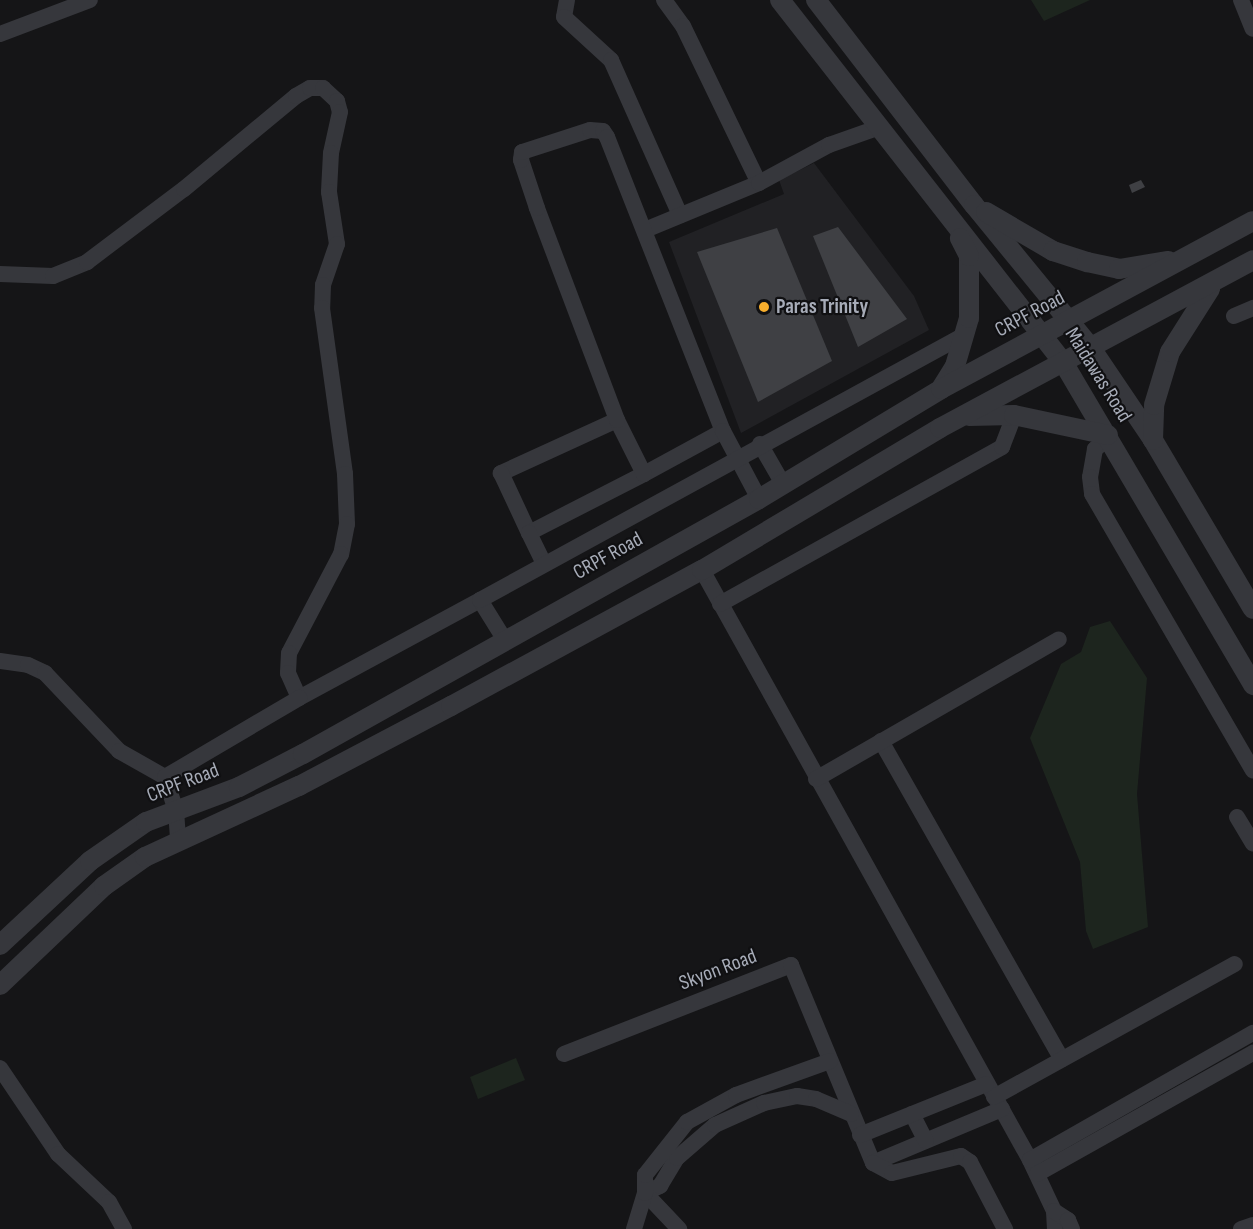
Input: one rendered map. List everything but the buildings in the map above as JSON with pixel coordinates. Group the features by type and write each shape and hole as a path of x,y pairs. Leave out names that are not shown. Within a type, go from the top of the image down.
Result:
{"street":[{"path":"0,34 90,0"},
{"path":"567,0 564,17 611,60 680,215"},
{"path":"664,0 683,26 759,183"},
{"name":"Maidawas Road","path":"780,0 1044,334 1109,436 1253,685"},
{"name":"Maidawas Road","path":"816,0 974,204 1091,348 1153,440 1253,609"},
{"path":"1241,0 1253,29"},
{"path":"0,274 64,274 87,261 184,189 304,91 323,88 337,101 340,111 331,153 329,192 337,244 323,285 322,308 345,474 347,524 341,554 287,660 288,673 299,698"},
{"path":"645,230 759,183 829,145 880,127"},
{"path":"644,474 617,420 521,160 522,152 590,130 603,131 645,230 723,431 759,499"},
{"path":"974,204 1053,251 1119,269 1150,266 1204,249"},
{"path":"941,389 955,366 969,318 969,256 951,218"},
{"name":"CRPF Road","path":"0,945 117,840 176,810 239,787 294,759 759,499 941,389 1253,221"},
{"path":"0,985 104,886 146,857 373,748 700,571 962,417 1253,260"},
{"path":"1153,440 1154,405 1170,352 1203,295 1220,279"},
{"path":"1234,316 1253,308"},
{"path":"165,777 299,698 736,457 964,335"},
{"path":"962,417 1014,415 1109,436"},
{"path":"720,604 1002,447 1014,415"},
{"path":"544,564 501,473 617,420"},
{"path":"529,533 723,431"},
{"path":"1109,436 1095,449 1090,477 1092,494 1253,771"},
{"path":"760,444 783,484"},
{"path":"682,542 720,604 1033,1167 1054,1211 1055,1229"},
{"path":"480,600 506,642"},
{"path":"816,779 1059,639"},
{"path":"0,661 28,665 45,674 119,751 165,777 176,810 178,842"},
{"path":"881,741 1062,1059"},
{"path":"1237,817 1253,844"},
{"path":"1005,1229 970,1162 961,1156 892,1173 880,1170 873,1163 926,1141 994,1096 1236,964"},
{"name":"Skyon Road","path":"564,1054 791,965 873,1163"},
{"path":"1033,1167 1253,1033"},
{"path":"1033,1167 1253,1053"},
{"path":"634,1229 645,1193 645,1174 687,1122 719,1102 830,1061"},
{"path":"0,1068 58,1154 109,1202 124,1229"},
{"path":"645,1193 660,1186 677,1158 715,1125 764,1103 797,1096 816,1099 851,1114"},
{"path":"860,1135 912,1114 994,1096"},
{"path":"912,1114 926,1141"},
{"path":"645,1193 679,1229"},
{"path":"1054,1211 1068,1220 1072,1229"},
{"path":"1241,1229 1253,1225"}],"shaded area":[{"path":"1031,0 1090,0 1044,21"},
{"path":"814,163 914,296 929,330 741,433 669,242 784,194 779,180"},
{"path":"1110,621 1147,678 1137,794 1148,927 1093,949 1086,931 1080,862 1030,738 1061,664 1081,652 1090,627"},
{"path":"516,1058 525,1080 478,1099 470,1077"}],"place":[{"name":"Paras Trinity","path":"764,307"}]}
